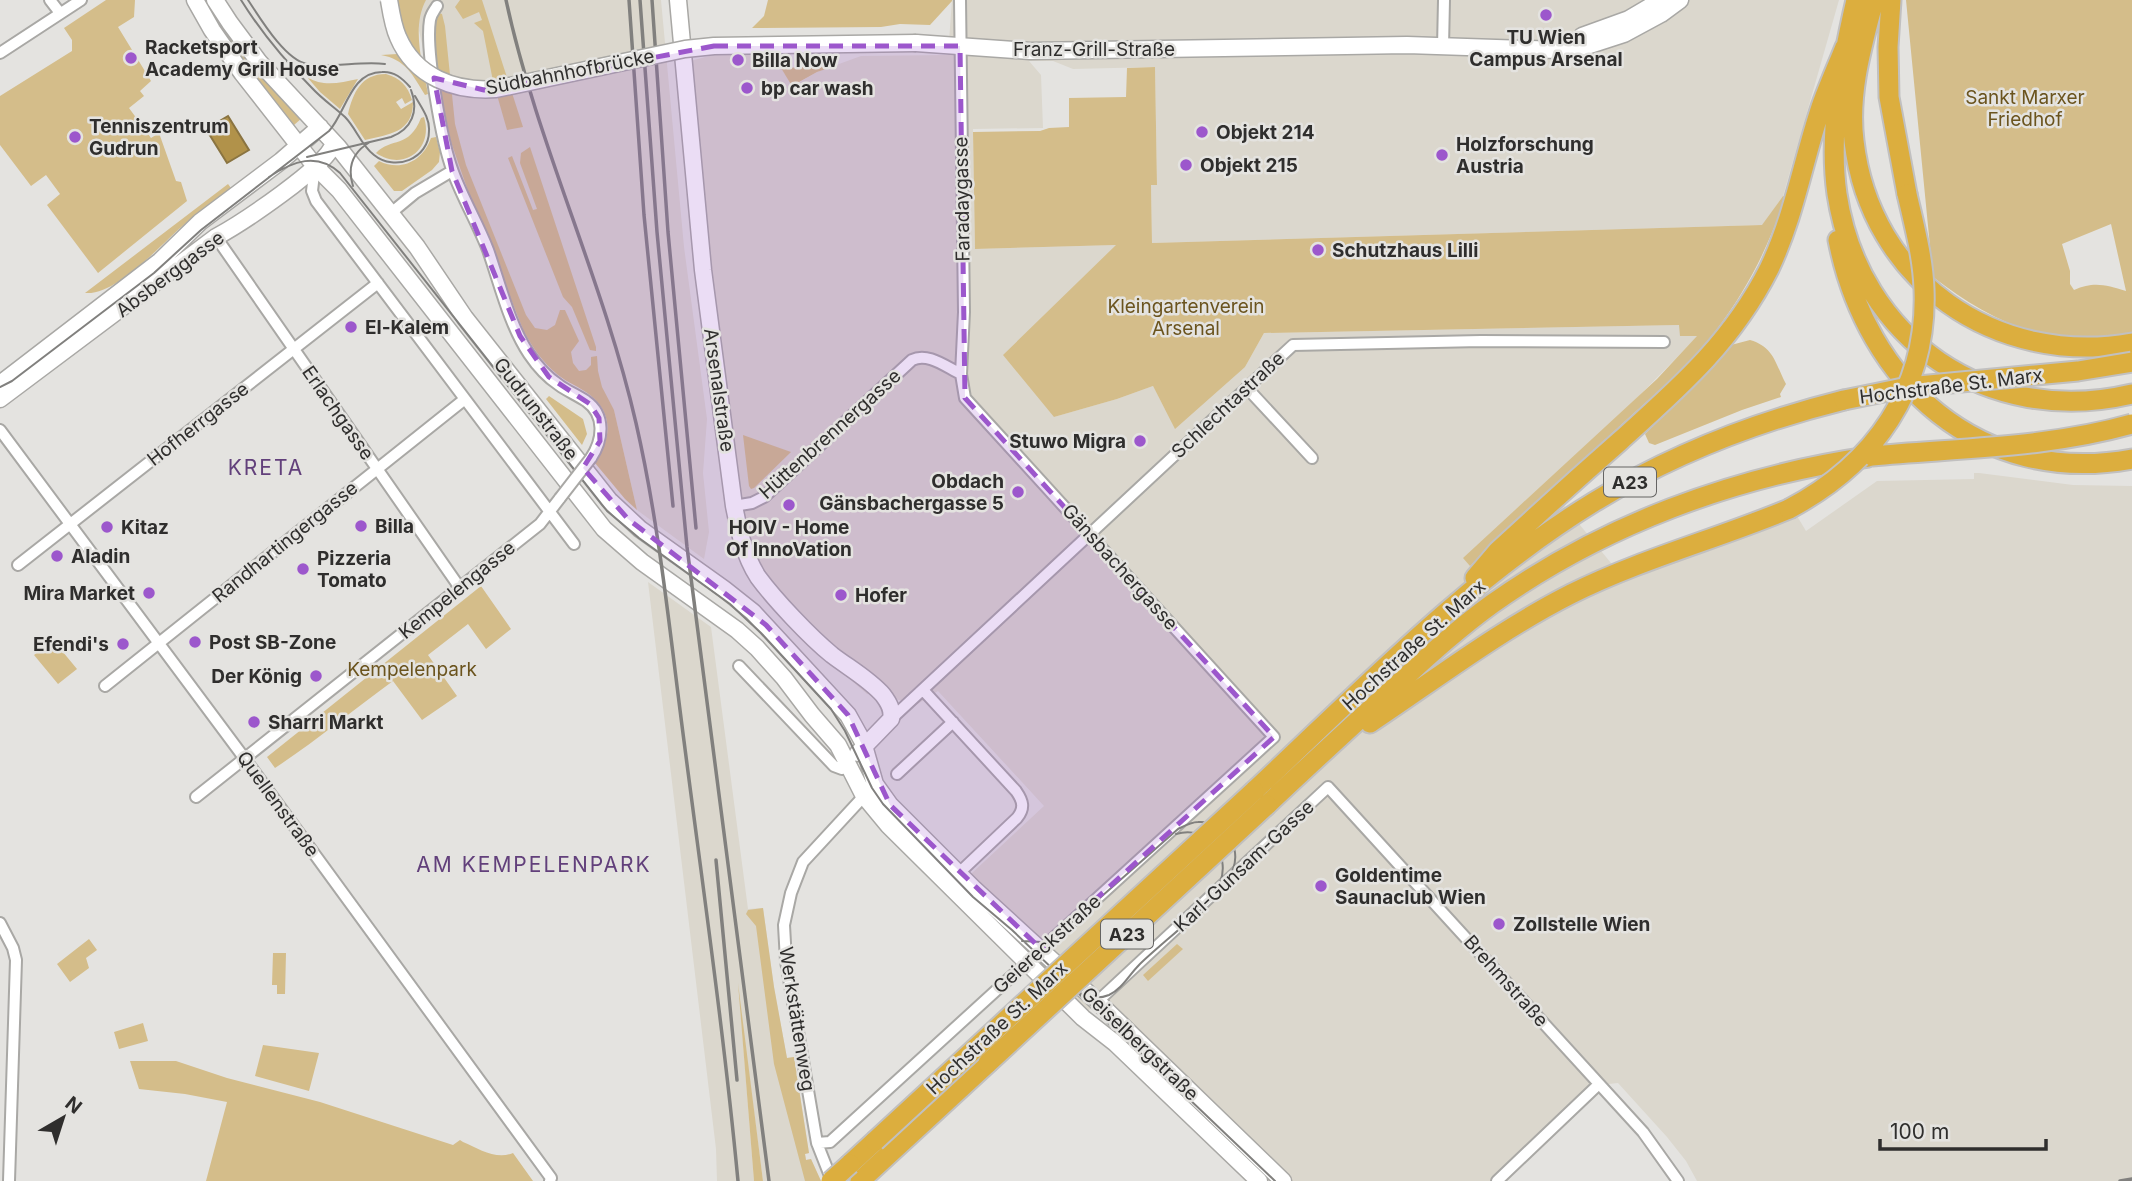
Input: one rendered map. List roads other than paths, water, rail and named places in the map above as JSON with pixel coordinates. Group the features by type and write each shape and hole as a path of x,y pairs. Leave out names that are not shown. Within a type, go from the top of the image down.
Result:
{"highway":[{"path":"1856,0 1845,47 1837,113 1837,233 1856,303 1866,325 1889,363 1916,394 1947,420 1985,442 2033,458 2080,464 2132,459"},
{"path":"1874,0 1855,79 1854,139 1859,169 1875,215 1895,250 1940,298 1984,326 2038,344 2066,348 2132,343"},
{"path":"1317,758 1491,640 1573,593 1620,572 1789,509 1812,496 1832,483 1868,450 1884,429 1912,375 1920,346 1924,289 1921,259 1889,97 1891,0"},
{"path":"1443,616 1498,551 1663,402 1705,361 1743,314 1770,267 1790,216 1821,107 1845,47"},
{"path":"1838,197 1854,254 1882,306 1899,327 1945,366 1973,381 2019,397 2054,402 2095,401 2132,394"},
{"name":"Hochstraße St. Marx","path":"832,1181 1443,616 1531,545 1593,503 1675,458 1754,426 1811,408 1908,387 2078,371 2132,362"},
{"name":"Hochstraße St. Marx","path":"860,1181 1434,652 1491,605 1540,572 1658,513 1742,483 1829,463 1918,452 2043,442 2132,424"}],"main road":[{"name":"Gudrunstraße","path":"195,0 242,73 298,146 339,190 598,523 642,562 719,616 757,648 832,737 871,792"},
{"name":"Gudrunstraße","path":"215,0 259,62 320,127 391,214 425,258 465,318 609,500 640,529 754,612 841,706 864,745 873,778 871,792"},
{"name":"Südbahnhofbrücke","path":"389,0 397,36 408,55 436,79 458,88 496,89 675,51"},
{"name":"Arsenalstraße","path":"678,0 703,270 734,506 743,544 759,578 818,643 872,684 891,708 891,719"},
{"name":"Franz-Grill-Straße","path":"1515,48 1593,33 1642,13 1661,0"},
{"name":"Franz-Grill-Straße","path":"675,51 726,45 916,43 1030,51 1407,45 1558,50 1606,40 1636,28 1680,0"},
{"name":"Absberggasse","path":"0,384 160,261 200,222 320,127"},
{"name":"Absberggasse","path":"0,400 315,166 334,144"},
{"path":"849,764 891,719"},
{"name":"Geiselbergstraße","path":"871,792 890,805 958,874 1041,949 1283,1181"},
{"name":"Geiselbergstraße","path":"871,792 888,825 1088,1023 1115,1043 1259,1181"}],"street":[{"path":"50,0 60,13"},
{"path":"0,53 80,0"},
{"name":"Faradaygasse","path":"960,0 964,312 961,374 965,398"},
{"path":"1443,47 1444,0"},
{"path":"391,214 452,170 438,104 430,47 430,18 438,6"},
{"path":"315,166 312,191 316,201 574,544"},
{"name":"Kempelengasse","path":"196,797 540,524 591,457 600,440 601,425 590,404 549,377 529,354 452,170"},
{"name":"Erlachgasse","path":"216,237 460,588"},
{"name":"Hofherrgasse","path":"18,565 378,283"},
{"name":"Schlechtastraße","path":"891,719 1293,345 1481,341 1664,342"},
{"name":"Hüttenbrennergasse","path":"734,506 761,500 912,360 920,356 928,358 961,374"},
{"path":"1247,388 1312,458"},
{"name":"Gänsbachergasse","path":"965,398 1274,737"},
{"name":"Randhartingergasse","path":"105,686 465,399"},
{"name":"Quellenstraße","path":"0,430 245,759 551,1178 550,1181"},
{"path":"739,666 834,766 842,769 849,764"},
{"path":"923,690 1016,791 1023,807 1017,818 958,874"},
{"path":"897,774 953,723"},
{"name":"Geiereckstraße","path":"817,1143 830,1142 1274,737"},
{"name":"Karl-Gunsam-Gasse","path":"1097,1002 1328,787"},
{"name":"Brehmstraße","path":"1328,787 1643,1132 1678,1181"},
{"name":"Werkstättenweg","path":"832,1181 817,1143 786,961 785,918 791,892 803,862 871,792"},
{"path":"0,923 16,960 9,1181"},
{"path":"1497,1181 1600,1084"}],"tram line":[{"path":"241,0 265,35 293,68 345,117 369,151 382,160 409,160 423,149 429,126 415,96"},
{"path":"248,0 282,47 299,61 317,65 385,64"},
{"path":"0,387 12,381 154,273 201,230 329,131 350,95 363,79 371,74 390,73 401,78 410,87"},
{"path":"307,157 398,134 409,124 414,112 411,90"},
{"path":"353,186 351,166 359,150 370,142"},
{"path":"269,177 305,161 323,163 340,173 607,511 639,538 730,604 761,633 831,709 883,804 973,897 1012,930 1275,1181"},
{"path":"1022,941 1042,942 1059,934 1178,829 1198,822 1215,825 1222,830 1232,843 1235,860 1233,869 1217,893 1139,965 1114,992 1097,998 1078,992"},
{"path":"1176,834 1198,834 1214,844 1222,862 1220,883"}],"railway":[{"path":"506,0 535,107 622,369 644,462 669,621 720,1016 738,1181"},
{"path":"629,0 644,215 673,506"},
{"path":"640,0 657,232 687,547 769,1181"},
{"path":"652,0 668,232 696,528"},
{"path":"716,860 737,1080"},
{"path":"2120,1181 2132,1179"}],"place":[{"name":"TU Wien Campus Arsenal","path":"1546,15"},
{"name":"Racketsport Academy Grill House","path":"131,58"},
{"name":"Billa Now","path":"738,60"},
{"name":"bp car wash","path":"747,88"},
{"name":"Objekt 214","path":"1202,132"},
{"name":"Tenniszentrum Gudrun","path":"75,137"},
{"name":"Holzforschung Austria","path":"1442,155"},
{"name":"Objekt 215","path":"1186,165"},
{"name":"Schutzhaus Lilli","path":"1318,250"},
{"name":"El-Kalem","path":"351,327"},
{"name":"Stuwo Migra","path":"1140,441"},
{"name":"Obdach Gänsbachergasse 5","path":"1018,492"},
{"name":"HOIV - Home Of InnoVation","path":"789,505"},
{"name":"Billa","path":"361,526"},
{"name":"Kitaz","path":"107,527"},
{"name":"Aladin","path":"57,556"},
{"name":"Pizzeria Tomato","path":"303,569"},
{"name":"Mira Market","path":"149,593"},
{"name":"Hofer","path":"841,595"},
{"name":"Post SB-Zone","path":"195,642"},
{"name":"Efendi's","path":"123,644"},
{"name":"Der König","path":"316,676"},
{"name":"Sharri Markt","path":"254,722"},
{"name":"Goldentime Saunaclub Wien","path":"1321,886"},
{"name":"Zollstelle Wien","path":"1499,924"}],"district":[{"name":"KRETA","path":"266,467"},
{"name":"AM KEMPELENPARK","path":"534,864"}],"park label":[{"name":"Sankt Marxer Friedhof","path":"2025,108"},
{"name":"Kleingartenverein Arsenal","path":"1186,317"},
{"name":"Kempelenpark","path":"412,669"}]}
